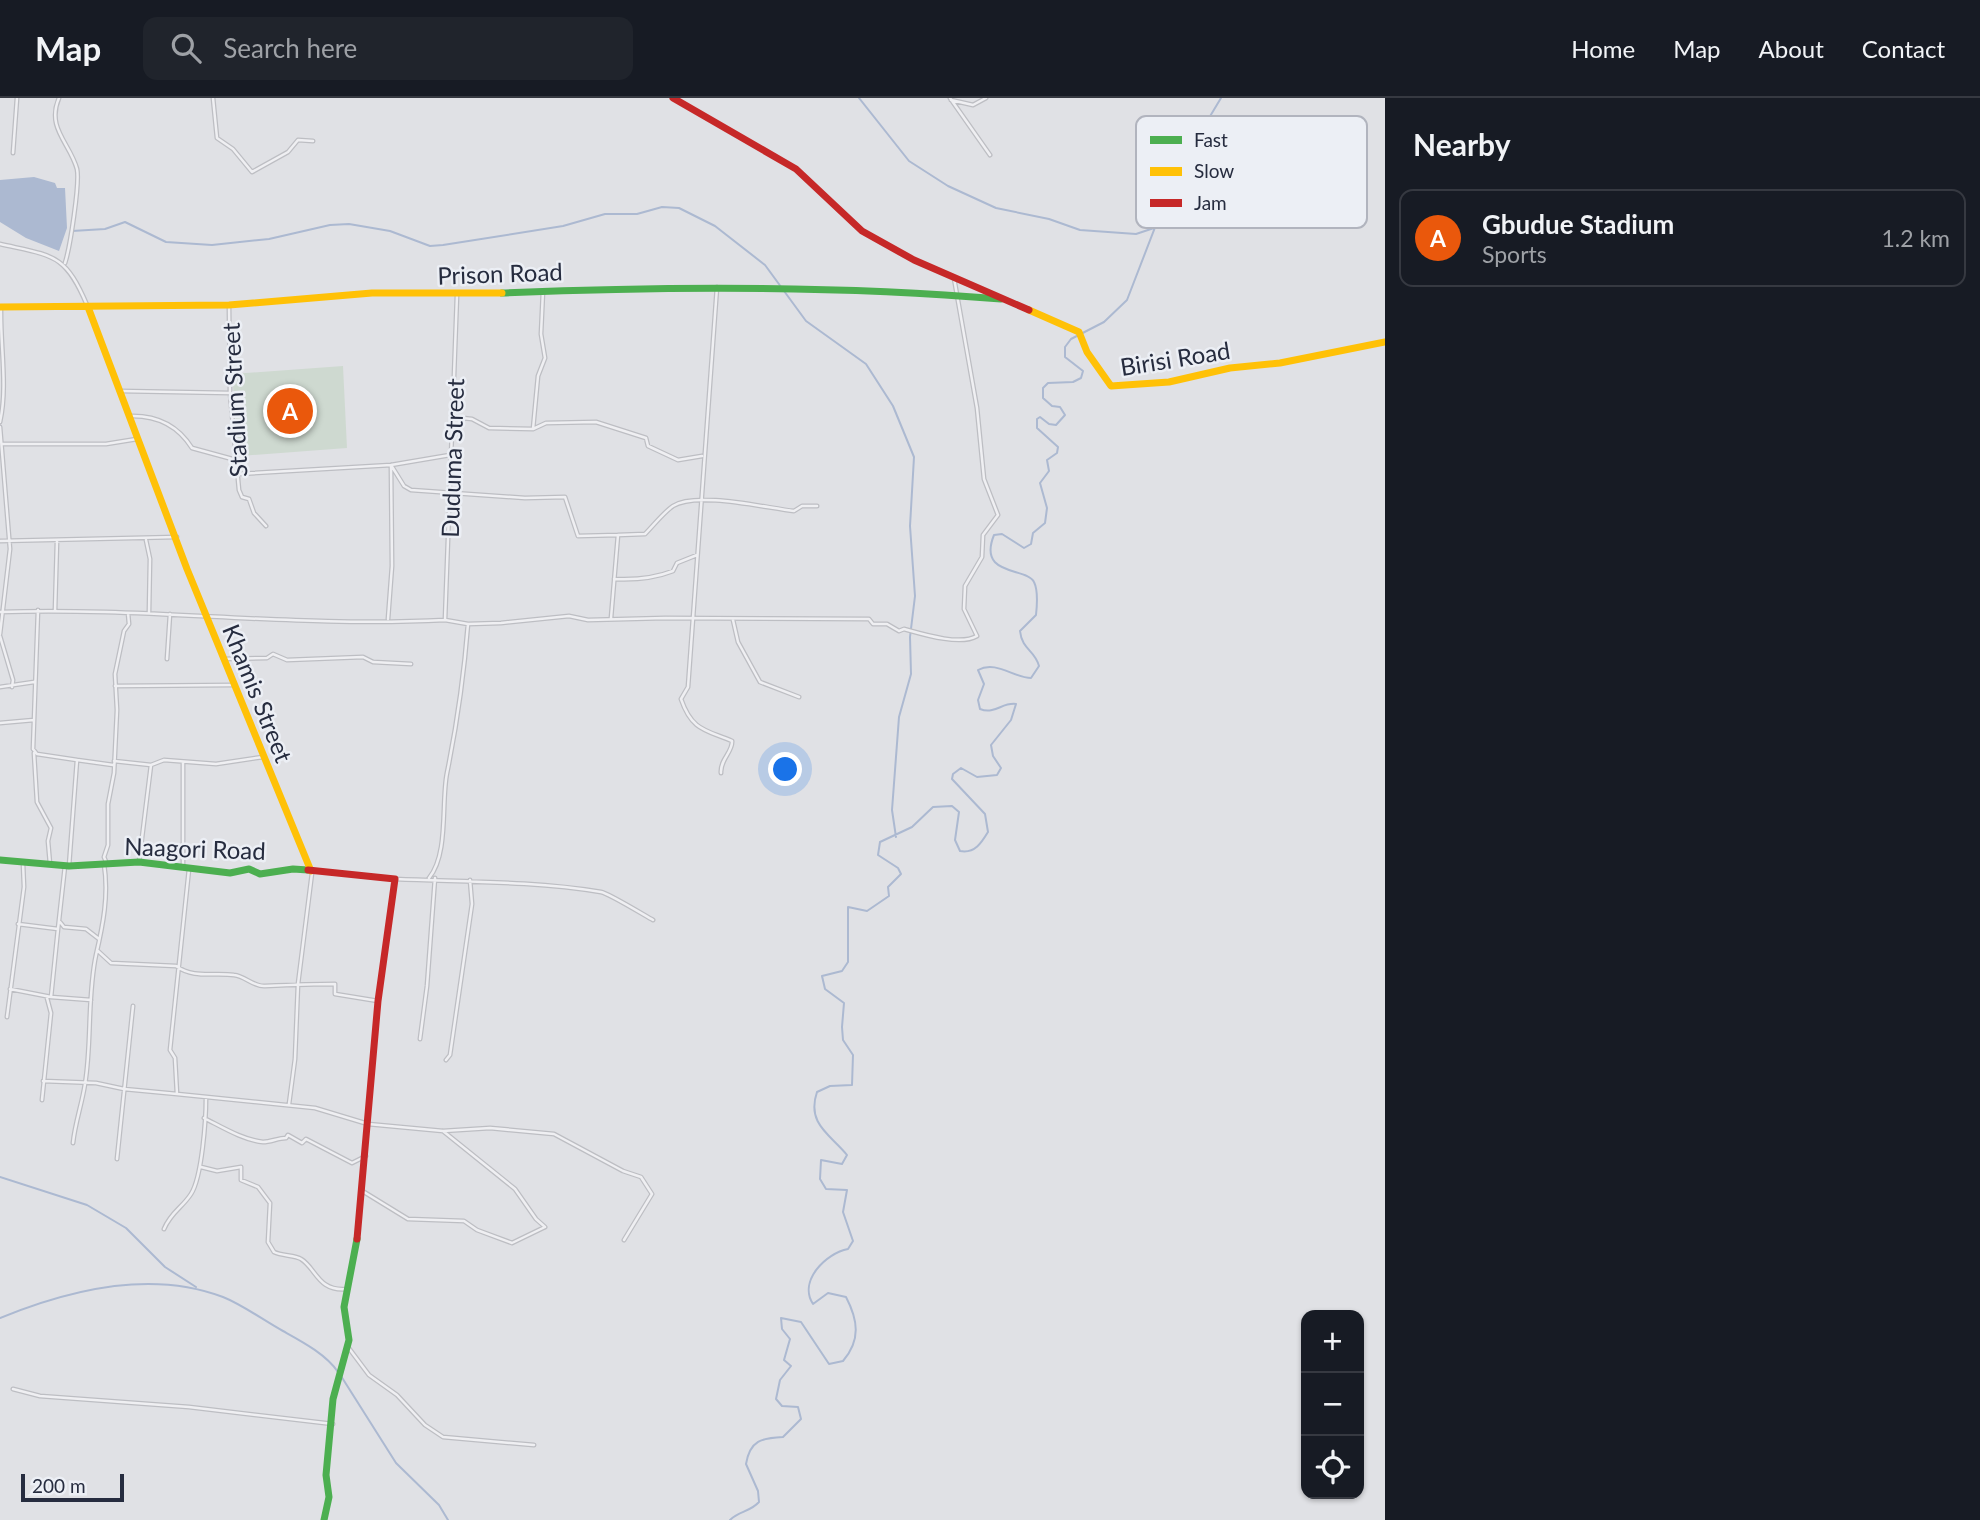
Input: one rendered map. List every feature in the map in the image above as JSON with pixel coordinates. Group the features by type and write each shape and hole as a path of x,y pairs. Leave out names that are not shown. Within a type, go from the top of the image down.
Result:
{"street":[{"path":"13,153 17,98"},
{"path":"59,98 53,115 55,124 77,171 65,263"},
{"path":"213,98 217,138 233,149 252,172 288,152 298,140 313,141"},
{"path":"673,98 812,180 860,230 906,257 1001,299"},
{"path":"950,99 973,105 986,98"},
{"path":"950,99 990,155"},
{"path":"0,244 65,263 76,279 88,307"},
{"path":"2,612 149,612 235,618 445,620 468,624 569,616 588,620 869,620 873,624 887,624 899,631 904,629 936,635 944,640 968,640 977,636 964,609 965,586 982,557 983,535 998,514 984,479 977,408 954,276"},
{"path":"717,288 688,687 681,699 685,711 701,731 732,741 721,763 721,773"},
{"name":"Prison Road","path":"1,307 229,304 372,293 457,295 717,288 958,295 1001,299"},
{"path":"533,429 538,376 545,358 541,334 542,291"},
{"name":"Duduma Street","path":"445,620 452,492 457,295"},
{"name":"Birisi Road","path":"1001,299 1079,332 1103,378 1116,388 1141,382 1169,382 1230,368 1269,364 1385,342"},
{"name":"Stadium Street","path":"229,304 230,393 240,494 249,499 254,513 266,526"},
{"path":"1,307 0,425 9,541 0,635 13,680 12,687"},
{"name":"Khamis Street","path":"88,307 223,659 306,865 312,873"},
{"path":"120,391 230,393"},
{"path":"129,416 150,415 183,435 192,448 236,460"},
{"path":"453,417 481,422 489,428 533,429 546,423 603,423 646,438 648,446 678,460 703,455"},
{"path":"3,444 106,444 137,439"},
{"path":"238,474 391,465 451,455"},
{"path":"391,465 404,486 411,489 535,499 565,497 578,536 645,534 673,507 685,501 701,500 794,511 802,506 817,506"},
{"path":"388,619 392,566 391,465"},
{"path":"0,491 6,490"},
{"path":"611,618 618,535"},
{"path":"0,541 57,541 100,536 146,539 177,537"},
{"path":"146,539 150,559 149,612"},
{"path":"55,611 57,541"},
{"path":"614,579 642,580 668,573 673,571 677,564 696,555"},
{"path":"37,610 34,752 37,803 51,828 48,841 50,864"},
{"path":"73,1143 86,1083 91,1000 104,920 107,882 104,857 108,845 115,686 128,612"},
{"path":"167,659 170,614"},
{"path":"733,620 738,642 760,682 799,696"},
{"path":"420,1038 428,986 437,879 435,871 448,785 447,774 462,697 468,624"},
{"path":"223,659 267,658 273,654 284,660 363,657 373,662 411,664"},
{"path":"0,687 34,682"},
{"path":"115,686 234,685"},
{"path":"0,723 34,720"},
{"path":"34,752 77,760 151,765 164,760 216,764 263,757"},
{"path":"42,1100 51,1013 49,997 67,866 77,760"},
{"path":"177,1094 175,1058 170,1050 186,868 183,762"},
{"path":"139,862 151,765"},
{"name":"Naagori Road","path":"0,860 67,866 139,862 230,873 248,869 260,874 293,869 312,873 395,879 554,883 582,892 603,892 653,920"},
{"path":"8,1017 24,887 23,863"},
{"path":"429,878 435,871"},
{"path":"289,1104 295,1059 298,984 312,873"},
{"path":"395,879 378,1001 357,1254 344,1307 348,1347 369,1375 397,1395 425,1425 443,1437 534,1445"},
{"path":"446,1059 450,1055 460,1000 464,946 472,904 470,880"},
{"path":"60,922 64,927 86,929 99,939"},
{"path":"18,924 58,929"},
{"path":"97,951 111,963 176,966 184,971 206,975 235,975 259,986 335,984 335,994 378,1001"},
{"path":"10,989 49,997 91,1000"},
{"path":"117,1159 133,1006"},
{"path":"43,1081 289,1104 316,1108 368,1124 443,1130 490,1128 554,1134 623,1171 641,1177 652,1194 624,1240"},
{"path":"164,1229 171,1213 190,1196 201,1167 199,1164 206,1097"},
{"path":"204,1118 223,1124 232,1132 264,1142 286,1138 288,1135 302,1143 306,1139 352,1163 366,1156"},
{"path":"361,1191 408,1219 464,1221 477,1230 512,1243 545,1227 536,1219 515,1189 443,1130"},
{"path":"201,1167 217,1171 241,1167 241,1181 258,1187 270,1203 268,1242 274,1252 301,1259 314,1276 338,1289 349,1288"},
{"path":"324,1520 329,1497 326,1475 333,1424 333,1399 341,1360 348,1347"},
{"path":"13,1389 40,1396 189,1407 333,1424"}],"shaded area":[{"path":"343,366 347,448 239,456 232,374"}],"water":[{"path":"34,177 55,183 57,188 65,188 67,228 59,251 26,238 0,222 0,180"}],"waterway":[{"path":"859,98 909,161 948,186 996,208 1049,219 1080,230 1136,234 1154,228"},
{"path":"1210,116 1221,98"},
{"path":"72,231 105,229 125,222 166,242 212,245 269,239 330,225 349,224 390,231 430,246 563,226 605,214 637,214 662,207 679,208 715,226 765,265 806,321 866,364 893,406 914,457 910,526 915,596 910,637 911,674 899,717 892,810 896,837"},
{"path":"730,1520 759,1502 758,1491 746,1464 754,1445 769,1438 783,1437 801,1419 798,1407 782,1406 776,1399 780,1380 791,1366 784,1360 790,1339 782,1329 781,1318 801,1322 829,1364 843,1361 855,1338 855,1322 846,1297 828,1293 813,1304 809,1295 809,1286 817,1269 831,1256 848,1249 853,1241 843,1212 847,1190 826,1189 820,1179 821,1160 842,1164 847,1155 817,1121 814,1103 817,1092 830,1086 852,1085 853,1055 843,1040 844,1003 825,989 822,976 842,971 848,962 848,907 867,911 889,896 888,887 901,874 898,868 878,855 880,842 912,827 933,807 952,806 959,812 955,840 960,851 974,849 988,832 985,814 952,779 953,774 961,768 977,777 997,775 1001,768 993,756 991,745 1011,720 1016,704 990,710 980,709 978,700 984,684 978,670 985,667 998,668 1031,678 1039,666 1035,656 1023,642 1020,631 1036,615 1034,582 1030,577 997,564 992,558 994,535 1002,534 1024,548 1031,544 1033,533 1045,523 1047,508 1040,483 1049,471 1047,460 1057,453 1058,447 1037,428 1037,419 1040,417 1049,424 1056,425 1065,415 1060,407 1052,406 1043,398 1043,388 1048,383 1073,382 1081,378 1083,371 1065,357 1065,347 1071,339 1104,322 1127,300 1155,228"},
{"path":"0,1177 87,1205 126,1228 165,1267 196,1287"},
{"path":"0,1318 53,1299 110,1286 167,1285 195,1289 223,1297 246,1308 313,1348 338,1372"},
{"path":"341,1376 396,1463 439,1505 448,1520"}],"traffic: fast":[{"path":"502,293 752,288 876,291 1001,299"},
{"path":"0,860 69,866 139,862 230,873 249,869 260,874 293,869 308,870"},
{"path":"324,1520 329,1497 326,1475 333,1399 349,1340 344,1307 357,1239"}],"traffic: slow":[{"path":"0,307 229,305 372,293 502,293"},
{"path":"88,307 187,569 311,871"},
{"path":"1029,310 1079,332 1087,352 1111,386 1169,382 1230,368 1280,363 1385,342"}],"traffic: jam":[{"path":"673,98 796,169 862,231 914,260 1029,310"},
{"path":"308,870 395,879 378,1001 357,1239"}],"place":[{"name":"Gbudue Stadium","path":"290,411"}]}
